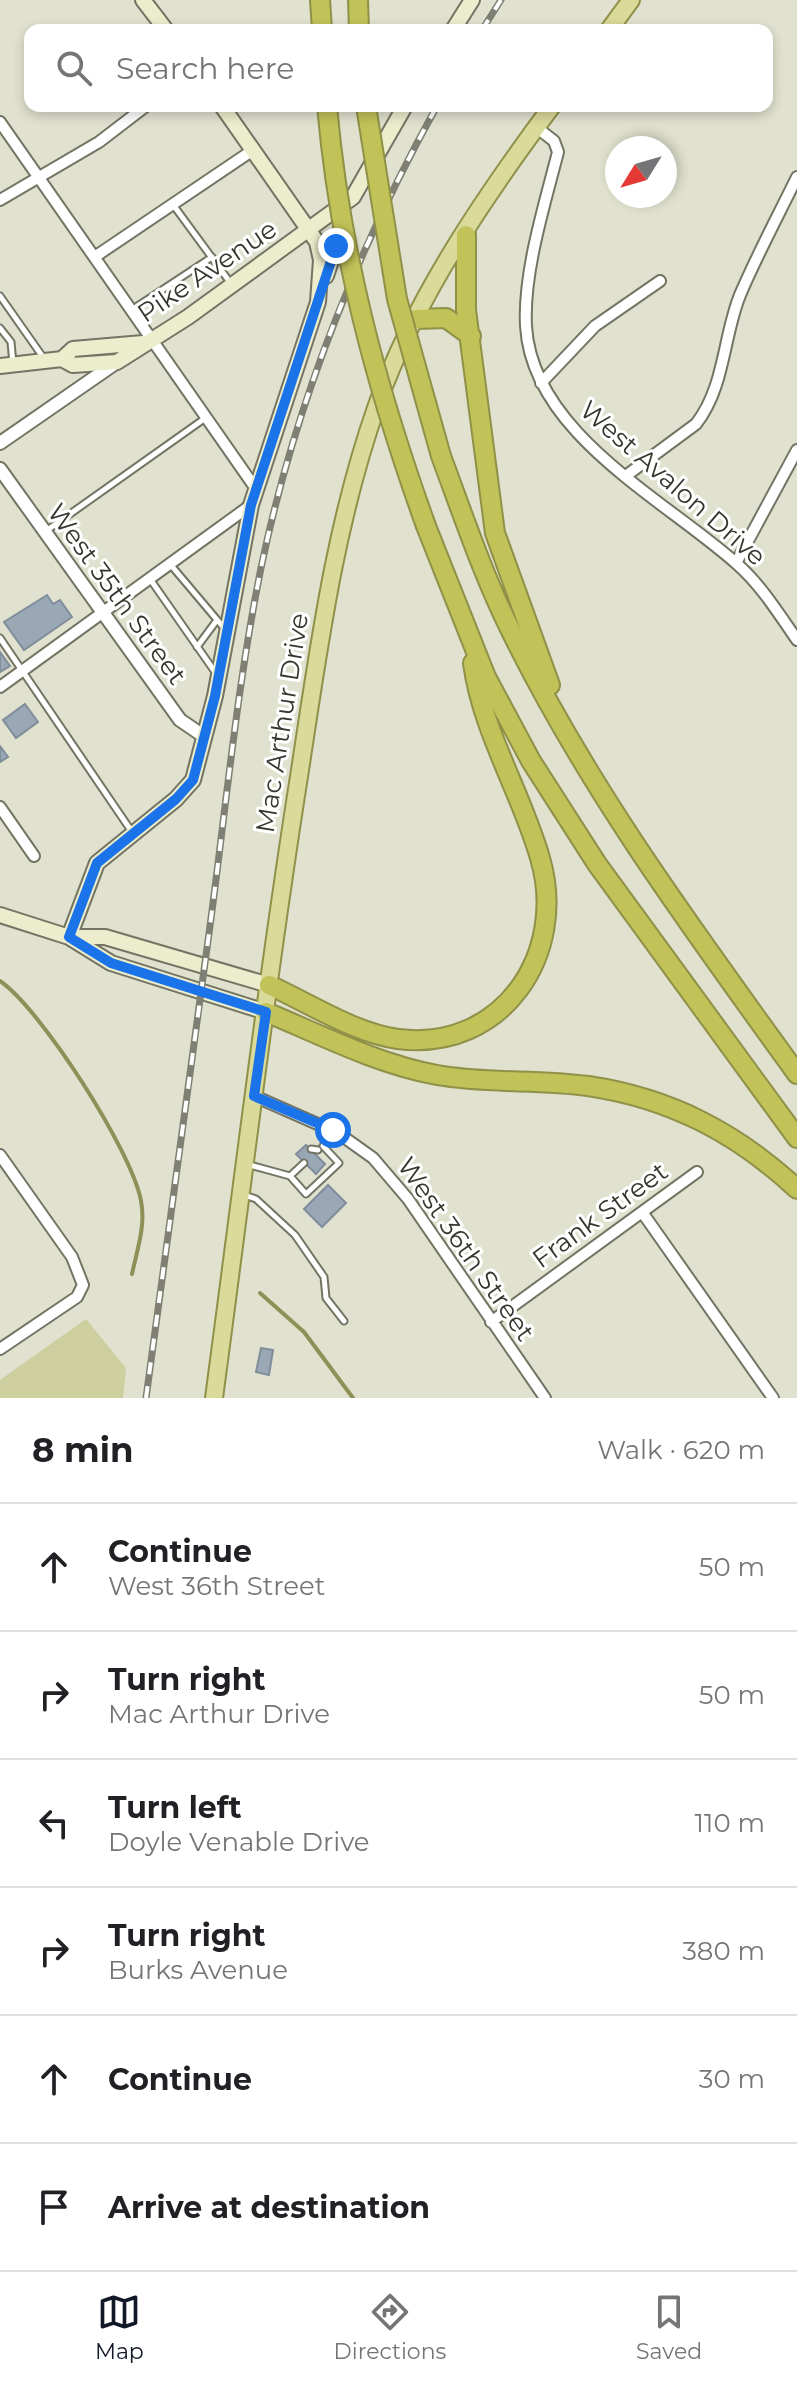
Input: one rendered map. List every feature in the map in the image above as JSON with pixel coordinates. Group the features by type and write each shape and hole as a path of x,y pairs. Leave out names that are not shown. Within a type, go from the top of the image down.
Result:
{"highway":[{"path":"320,0 322,24"},
{"path":"358,0 359,24"},
{"path":"328,112 349,269 391,427 469,636 507,718 597,864 797,1138"},
{"path":"367,112 397,299 441,456 475,550 510,629 568,737 634,845 797,1074"},
{"path":"466,235 464,275 482,454 495,533 568,737"},
{"path":"416,319 446,318 471,336"},
{"path":"269,985 373,1033 399,1039 441,1037 464,1030 487,1019 520,990 544,941 547,901 541,860 477,693 469,636"},
{"path":"266,1012 388,1063 437,1075 587,1086 643,1098 697,1116 765,1159 797,1189"}],"main road":[{"path":"143,0 161,24"},
{"path":"457,24 472,0"},
{"path":"613,24 631,0"},
{"path":"226,112 309,231 321,254 318,302"},
{"name":"Pike Avenue","path":"117,362 233,285 353,197 402,112"},
{"name":"Mac Arthur Drive","path":"214,1398 319,634 335,552 378,403 416,319 444,266 511,161 547,112"},
{"path":"69,937 97,863 176,799 193,780 218,676 222,626 251,505 353,197"},
{"path":"7,366 62,359 73,349 147,341"},
{"path":"62,359 73,365 117,362"},
{"path":"0,915 69,937 111,963 266,1012"},
{"path":"69,937 105,937 269,985"}],"street":[{"path":"0,200 99,142 138,112"},
{"path":"0,122 96,256 132,310 147,341 256,489"},
{"name":"West Avalon Drive","path":"536,127 554,141 558,152 526,303 527,338 541,383 567,424 736,563 767,597 797,640"},
{"path":"96,256 253,150"},
{"path":"627,475 696,424 704,414 716,384 739,297 797,177"},
{"path":"541,383 595,326 660,281"},
{"name":"Pike Avenue","path":"0,443 117,362"},
{"path":"736,563 797,450"},
{"name":"West 35th Street","path":"0,469 180,720 205,737"},
{"path":"0,687 251,505"},
{"path":"0,807 34,856"},
{"name":"West 36th Street","path":"254,1096 333,1130 354,1143 386,1172 545,1398"},
{"path":"0,1155 5,1172 72,1257 83,1289 77,1297 0,1349"},
{"name":"Frank Street","path":"491,1322 697,1172"},
{"path":"642,1212 773,1398"}],"lane":[{"path":"173,204 233,285"},
{"path":"132,310 212,257"},
{"path":"0,296 46,361"},
{"path":"0,328 11,342 7,366"},
{"path":"45,531 204,419"},
{"path":"170,564 222,626 197,647"},
{"path":"150,578 218,676"},
{"path":"0,638 133,833"},
{"path":"245,1163 290,1176 306,1194 339,1163 317,1150 333,1130"},
{"path":"290,1176 301,1163"},
{"path":"241,1194 256,1199 295,1235 324,1277 326,1298 344,1321"}],"green space":[{"path":"86,1319 126,1368 123,1398 0,1398 0,1380"}],"building":[{"path":"47,595 53,604 60,600 72,617 24,650 4,622"},
{"path":"0,652 10,666 0,672"},
{"path":"25,704 38,722 16,738 3,720"},
{"path":"0,746 8,757 0,762"},
{"path":"306,1145 325,1164 316,1174 296,1154"},
{"path":"328,1185 346,1203 322,1227 304,1209"},
{"path":"261,1348 273,1350 269,1375 256,1372"}],"waterway":[{"path":"0,981 38,1020 60,1050 121,1149 141,1201 140,1238 132,1274"},
{"path":"260,1293 304,1332 353,1398"}],"railway":[{"path":"486,24 501,0"},
{"path":"146,1398 239,702 261,568 291,447 331,330 380,217 434,112"}],"route":[{"path":"333,1130 254,1096 266,1012 111,963 69,937 97,863 176,799 193,780 215,696 261,467 336,246"}]}
